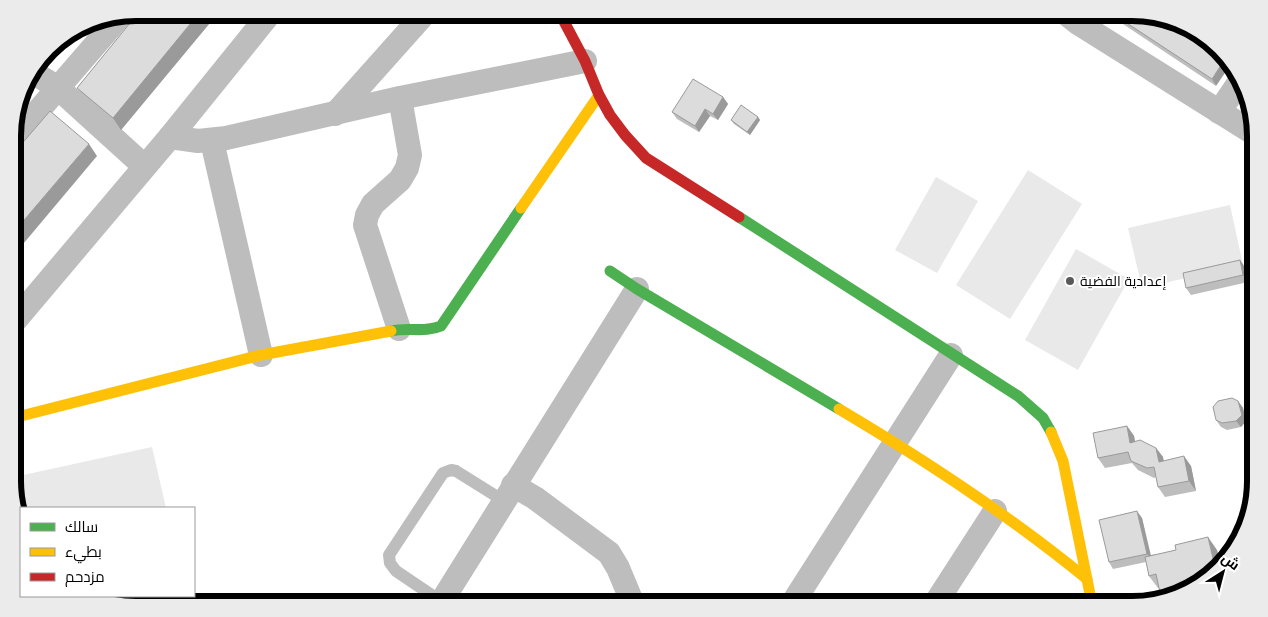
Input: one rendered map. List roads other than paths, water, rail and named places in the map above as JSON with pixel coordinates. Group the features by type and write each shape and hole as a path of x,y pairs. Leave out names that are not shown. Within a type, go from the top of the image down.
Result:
{"street":[{"path":"21,313 170,137 263,21"},
{"path":"335,114 418,21"},
{"path":"564,21 585,62 599,95 625,135 652,162 1031,406 1042,418 1054,437 1063,461 1090,596"},
{"path":"1075,21 1247,129"},
{"path":"21,130 114,23"},
{"path":"170,137 212,141 400,98 585,62"},
{"path":"39,76 57,87 144,166"},
{"path":"1219,112 1236,87"},
{"path":"21,416 261,355 399,329 432,330 441,326 599,95"},
{"path":"399,329 365,225 367,215 373,204 400,180 407,168 410,155 400,98"},
{"path":"212,141 261,355"},
{"path":"610,271 894,442 1044,544 1087,579"},
{"path":"445,596 637,289"},
{"path":"797,596 951,355"},
{"path":"508,493 535,498 609,554 618,568 630,596"},
{"path":"939,596 995,511"}],"lane":[{"path":"431,596 396,571 390,563 389,555 442,473 451,470 456,471 508,493"}],"place":[{"name":"إعدادية الفضية","path":"1070,281"}]}
